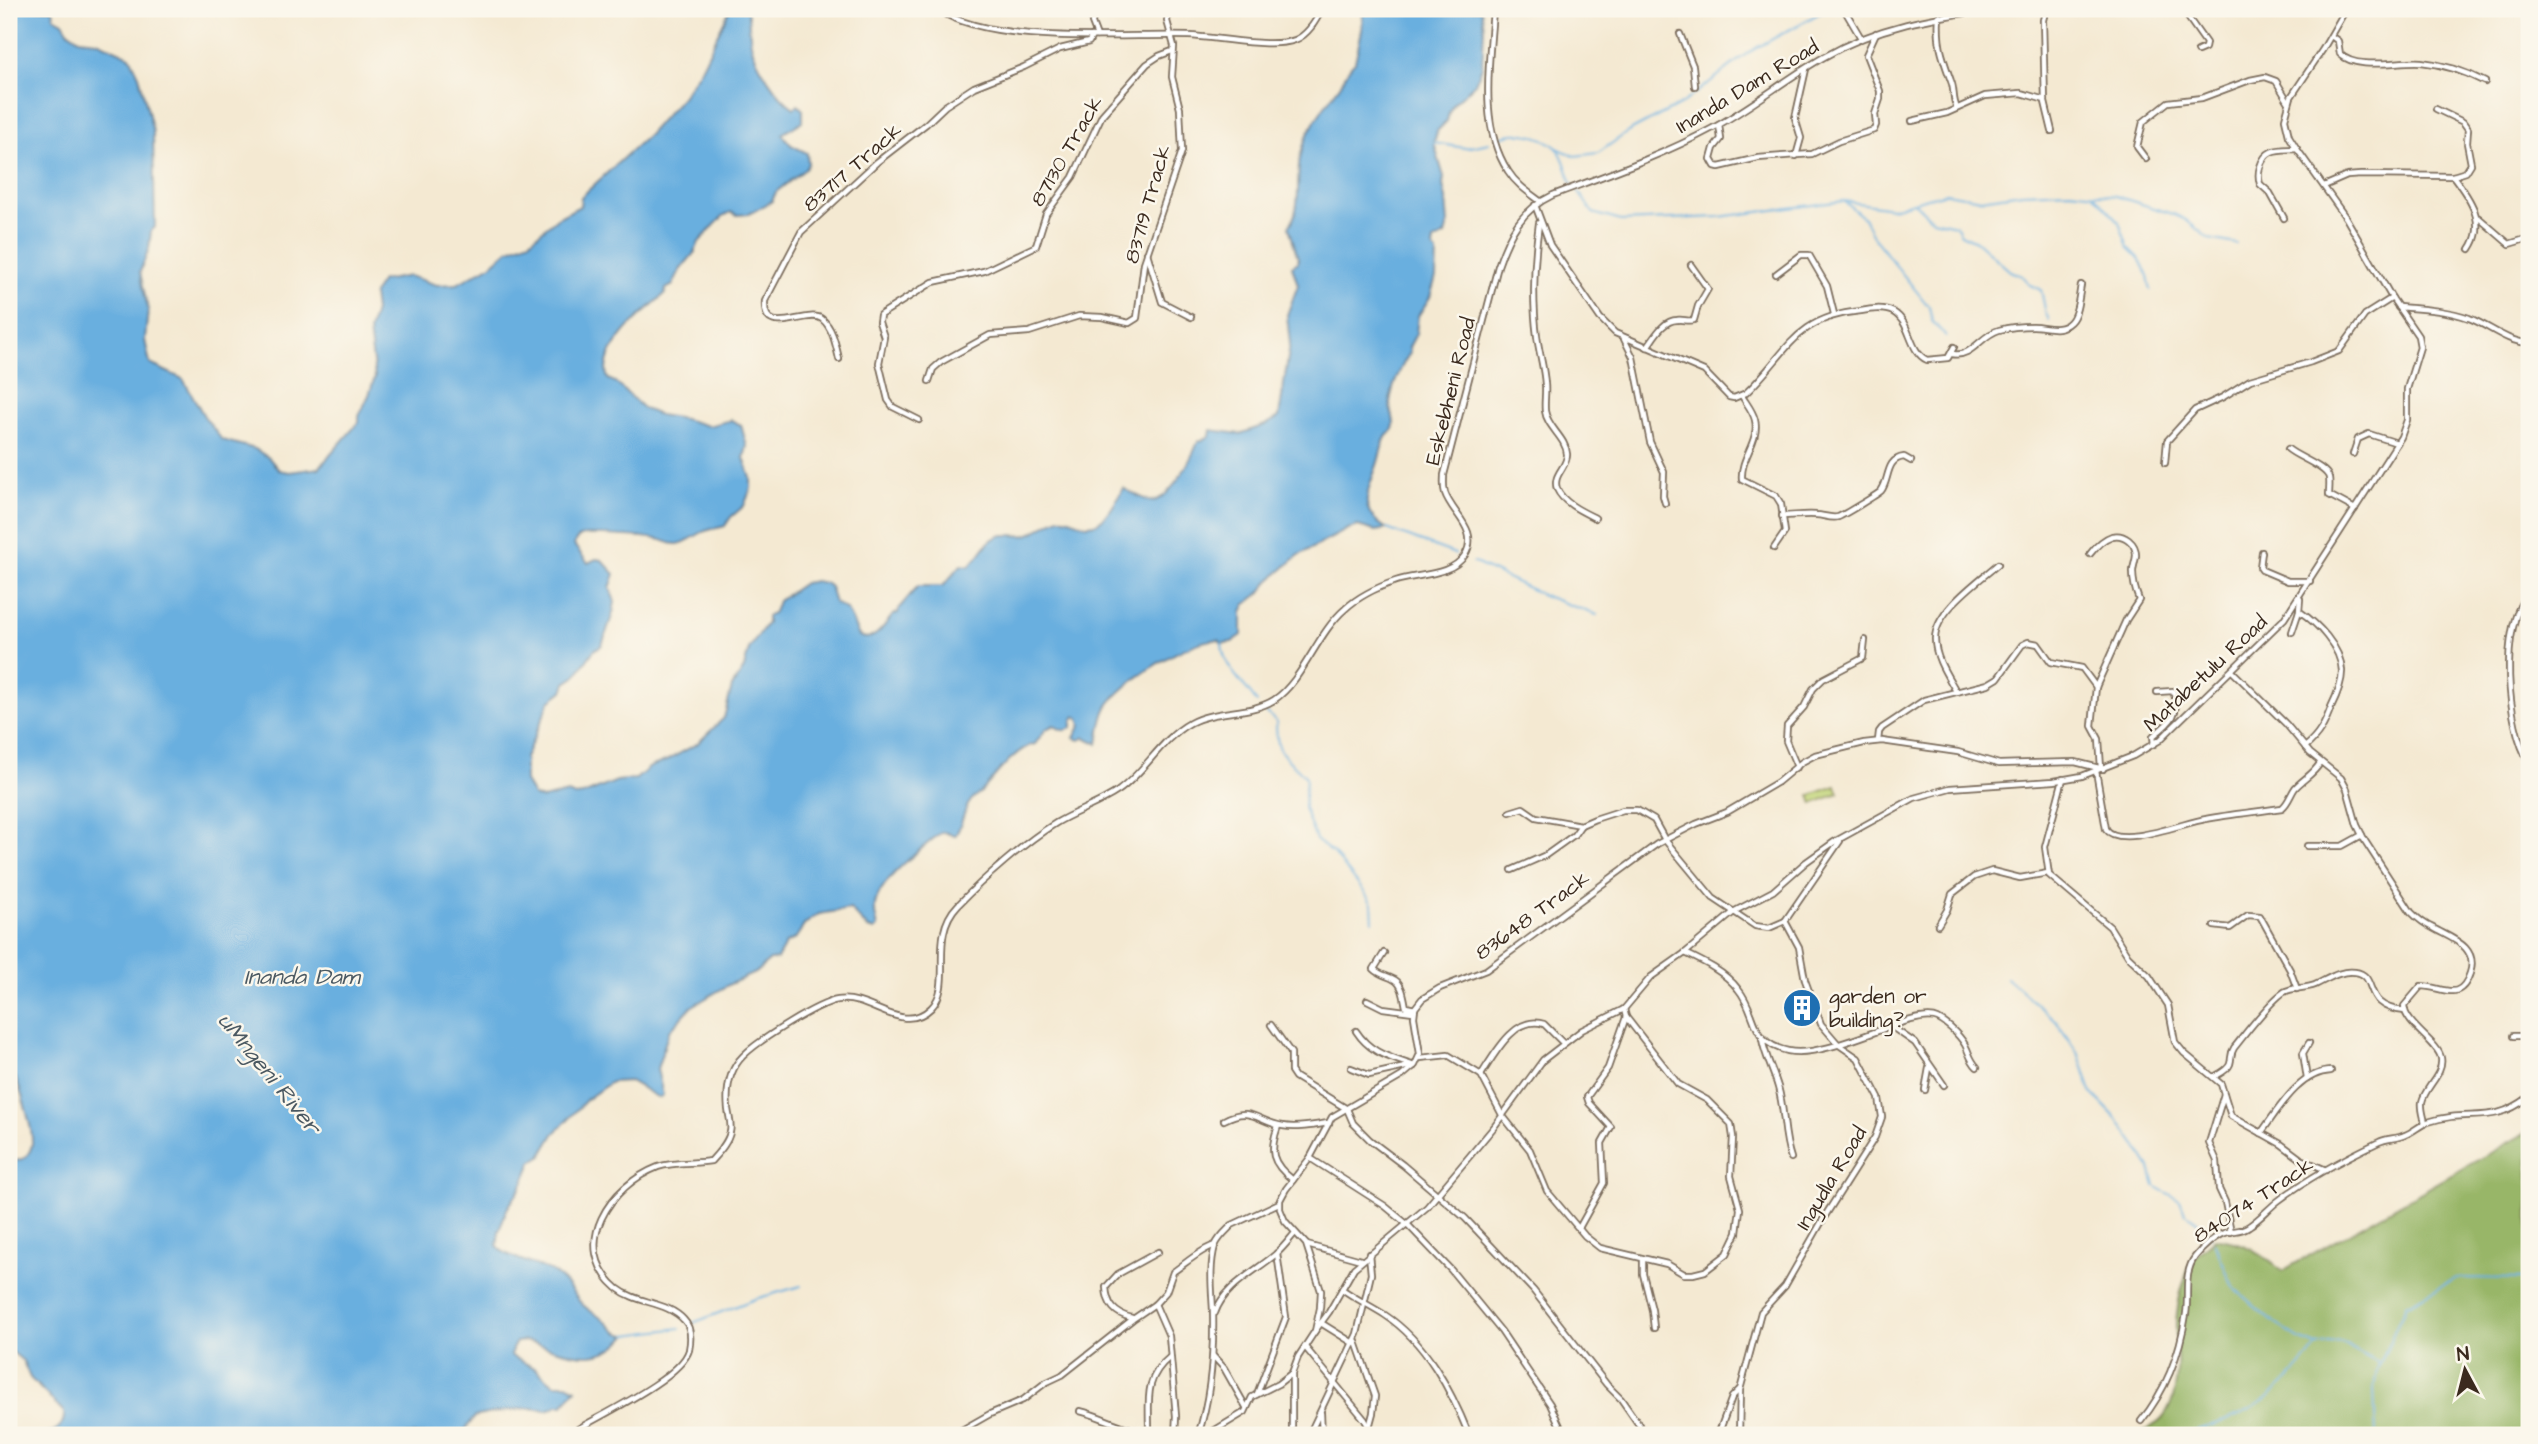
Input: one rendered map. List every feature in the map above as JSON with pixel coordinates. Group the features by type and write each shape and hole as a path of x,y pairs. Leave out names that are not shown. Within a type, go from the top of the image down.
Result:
{"street":[{"path":"937,9 952,18 1001,30 1287,42 1297,40 1306,33 1322,9"},
{"path":"949,9 952,18"},
{"path":"1094,9 1094,36"},
{"path":"1169,9 1167,21 1172,36"},
{"path":"1493,9 1489,110 1496,145 1508,170 1518,183 1541,201"},
{"path":"1844,9 1861,38"},
{"name":"Inanda Dam Road","path":"1526,212 1541,201 1682,145 1719,125 1806,68 1861,38 1939,16 1993,9"},
{"path":"2046,9 2043,20 2045,100 2052,131"},
{"path":"2182,9 2206,43 2205,48 2198,51"},
{"path":"2146,159 2137,147 2143,122 2168,102 2202,98 2264,77 2276,81 2289,102 2346,9"},
{"path":"1939,16 1941,57 1952,82 1957,108"},
{"path":"1719,125 1721,139 1711,157 1715,166 1737,164 1767,156 1812,154 1875,128 1880,91 1866,55 1876,32"},
{"path":"1679,34 1693,66 1695,86"},
{"name":"83717 Track","path":"839,359 835,341 823,320 810,316 789,322 776,321 771,318 765,305 801,232 877,162 950,102 974,87 1060,49 1088,42 1094,36"},
{"name":"83719 Track","path":"929,382 933,369 942,362 990,335 1028,332 1079,316 1133,322 1139,316 1144,263 1182,151 1181,118 1172,78 1172,36"},
{"path":"2331,36 2338,41 2340,54 2349,60 2426,63 2472,75 2485,82"},
{"name":"87130 Track","path":"919,420 893,407 888,400 879,363 884,337 879,322 880,315 933,282 984,271 1036,246 1046,215 1073,177 1102,115 1147,64 1172,51"},
{"path":"1796,156 1801,137 1795,118 1806,68"},
{"path":"1912,121 1947,113 1978,99 1996,95 2021,93 2045,100"},
{"name":"Matabetulu Road","path":"1315,1331 1354,1268 1408,1225 1438,1194 1503,1115 1532,1072 1563,1043 1589,1026 1624,1009 1651,977 1685,953 1735,911 1773,891 1806,862 1844,836 1925,794 1950,788 2063,779 2133,756 2154,744 2268,637 2310,581 2398,443 2407,420 2407,389 2420,347 2416,330 2397,307 2346,218 2297,149 2286,125 2289,102"},
{"path":"2324,186 2347,176 2453,176 2466,172 2470,160 2467,144 2469,131 2463,122 2436,109"},
{"path":"2284,218 2270,192 2260,184 2259,171 2265,154 2270,150 2297,149"},
{"path":"2453,176 2478,218 2510,244 2529,238"},
{"path":"1535,205 1550,245 1609,327 1623,338 1674,356 1704,371 1729,397 1742,396 1759,381 1802,330 1834,314 1877,309 1891,311 1902,320 1918,353 1924,359 1944,359 1952,354 1963,355 1996,331 2030,326 2052,329 2062,327 2074,316 2081,285"},
{"name":"Eskebheni Road","path":"568,1435 625,1404 682,1363 687,1355 690,1335 687,1322 666,1308 620,1290 601,1266 597,1256 596,1238 602,1217 612,1200 635,1180 668,1164 711,1161 724,1145 730,1132 728,1083 742,1057 819,1007 838,1000 858,1001 902,1018 919,1017 927,1012 939,997 942,938 946,921 959,904 1009,860 1052,826 1118,791 1171,738 1191,723 1214,714 1276,699 1297,674 1330,624 1362,597 1398,580 1438,571 1460,561 1469,546 1469,533 1445,492 1444,475 1498,266 1510,235 1526,212"},
{"path":"1539,218 1534,285 1537,337 1546,387 1545,411 1548,421 1565,447 1567,456 1558,473 1556,484 1562,496 1595,519"},
{"path":"2470,249 2476,240 2478,218"},
{"path":"1147,252 1163,302 1191,317"},
{"path":"1776,274 1801,255 1809,255 1827,286 1834,314"},
{"path":"1647,347 1667,323 1694,320 1698,306 1708,289 1691,265"},
{"path":"2165,463 2168,441 2195,410 2250,380 2339,351 2365,315 2392,298"},
{"path":"2397,307 2449,313 2470,319 2512,340 2529,343"},
{"path":"1623,338 1633,357 1650,442 1663,468 1665,503"},
{"path":"1952,354 1954,347"},
{"path":"1742,396 1755,425 1753,442 1742,464 1742,479 1776,496 1781,504 1785,532 1774,548"},
{"path":"2353,454 2358,439 2369,434 2398,443"},
{"path":"2288,449 2324,470 2329,477 2329,495 2355,509"},
{"path":"1782,516 1838,517 1879,494 1895,460 1900,457 1911,461"},
{"path":"2090,554 2102,541 2116,535 2126,537 2136,553 2133,571 2138,600 2126,620 2096,688 2092,726 2099,739 2106,829 2109,834 2153,834 2207,818 2282,808 2296,787 2315,771 2320,763"},
{"path":"2262,552 2262,570 2292,582 2310,581"},
{"path":"1956,691 1942,667 1936,649 1936,631 1962,594 1998,564"},
{"path":"2529,593 2521,602 2517,613 2509,653 2513,712 2521,748 2529,762"},
{"path":"2292,632 2299,611 2299,597"},
{"path":"2299,611 2314,622 2327,638 2338,656 2342,671 2325,723 2315,740 2305,747"},
{"path":"1797,767 1786,741 1787,726 1804,707 1816,686 1829,675 1853,665 1863,657 1865,640"},
{"path":"1878,741 1880,730 1910,707 1924,700 1979,687 1998,678 2022,645 2032,641 2041,647 2051,662 2081,668 2096,688"},
{"path":"2232,671 2286,724 2320,763 2344,782 2362,835 2412,912 2420,921 2459,940 2471,959 2469,977 2461,988 2444,992 2421,986 2405,1004 2405,1011 2425,1038 2439,1051 2441,1057 2440,1069 2422,1101 2425,1124"},
{"path":"2154,744 2152,736 2171,722 2177,704 2173,691 2168,689 2157,692"},
{"name":"83648 Track","path":"1414,1011 1418,1003 1432,991 1486,970 1619,870 1665,840 1727,812 1778,782 1815,755 1878,741 1958,752 1999,764 2075,762 2100,769"},
{"path":"2063,779 2045,847 2048,873 2110,928 2128,956 2149,976 2168,1004 2174,1036 2179,1047 2221,1084 2231,1116 2301,1159 2327,1171"},
{"path":"1510,811 1523,808 1536,817 1581,825 1612,813 1637,810 1654,820 1665,840 1706,892 1755,926 1769,928 1784,921 1844,836"},
{"path":"1512,870 1546,855 1574,835 1581,825"},
{"path":"2307,846 2342,846 2362,835"},
{"path":"1938,925 1952,894 1974,877 1992,872 2020,878 2048,873"},
{"path":"2214,926 2230,928 2248,915 2260,916 2290,970 2297,989"},
{"name":"Ingudla Road","path":"1739,1435 1740,1390 1761,1312 1785,1286 1880,1126 1882,1111 1874,1087 1858,1058 1839,1045 1819,1020 1805,980 1799,947 1784,921"},
{"path":"1384,953 1374,969 1401,986 1406,1007 1414,1011"},
{"path":"1685,953 1721,973 1742,994 1762,1039 1765,1056 1779,1089 1791,1158"},
{"path":"2214,1077 2228,1067 2233,1050 2285,992 2315,985 2333,975 2356,972 2368,979 2375,998 2382,1006 2405,1011"},
{"path":"1367,1000 1383,1008 1414,1011"},
{"path":"1257,1394 1278,1384 1292,1373 1315,1331 1320,1308 1321,1291 1306,1244 1285,1221 1279,1203 1282,1194 1310,1158 1332,1117 1402,1076 1420,1058 1448,1055 1481,1075 1503,1115 1530,1150 1547,1191 1579,1228 1605,1251 1667,1264 1684,1274 1705,1270 1727,1254 1732,1246 1740,1209 1731,1176 1733,1137 1729,1121 1707,1100 1678,1084 1626,1017 1624,1009"},
{"path":"1414,1011 1420,1058"},
{"path":"1579,1228 1604,1183 1602,1143 1611,1127 1587,1097 1608,1068 1626,1017"},
{"path":"1762,1039 1781,1049 1794,1052 1839,1045 1904,1021 1928,1017 1940,1020 1962,1040 1977,1067"},
{"path":"1481,1075 1506,1039 1529,1023 1544,1024 1563,1043"},
{"path":"1271,1025 1291,1053 1291,1071 1295,1077 1347,1109 1353,1123 1370,1140 1465,1218 1533,1290 1646,1435"},
{"path":"1891,1026 1913,1041 1944,1085"},
{"path":"1356,1031 1362,1041 1379,1054 1414,1065"},
{"path":"2513,1036 2524,1036 2529,1031"},
{"path":"2306,1080 2303,1053 2308,1043"},
{"path":"1351,1068 1369,1075 1414,1065"},
{"path":"1925,1090 1929,1067"},
{"path":"2261,1133 2306,1080 2318,1072 2331,1071"},
{"path":"2224,1093 2209,1143 2217,1161 2219,1191 2225,1202 2231,1232"},
{"name":"84074 Track","path":"2141,1421 2158,1400 2173,1366 2187,1311 2190,1266 2196,1256 2215,1238 2246,1228 2278,1201 2380,1142 2454,1116 2498,1115 2515,1108 2529,1097"},
{"path":"1224,1120 1233,1115 1248,1113 1278,1126 1329,1123"},
{"path":"1278,1126 1272,1150 1278,1166 1293,1180"},
{"path":"1310,1158 1385,1206 1408,1225 1451,1270 1493,1320 1550,1404 1564,1435"},
{"path":"1198,1435 1212,1356 1211,1277 1215,1245 1232,1225 1279,1203"},
{"path":"1213,1321 1216,1309 1228,1294 1277,1254 1295,1233"},
{"path":"1306,1244 1361,1260"},
{"path":"953,1435 990,1414 1023,1400 1045,1383 1062,1376 1133,1318 1155,1304 1166,1292 1173,1272 1215,1245"},
{"path":"1133,1318 1121,1315 1113,1309 1106,1287 1118,1274 1158,1252"},
{"path":"1208,1435 1240,1416 1257,1394 1286,1317 1277,1254"},
{"path":"1309,1435 1354,1341 1371,1274 1369,1254"},
{"path":"1643,1260 1643,1274 1654,1328"},
{"path":"1342,1289 1386,1315 1420,1347 1452,1395 1469,1435"},
{"path":"1155,1304 1169,1336 1176,1416 1175,1435"},
{"path":"1321,1323 1354,1341 1375,1396 1367,1435"},
{"path":"1305,1347 1373,1435"},
{"path":"1212,1356 1224,1368 1247,1407"},
{"path":"1149,1430 1150,1381 1160,1365 1170,1357"},
{"path":"1292,1373 1292,1435"},
{"path":"1718,1435 1732,1397 1740,1390"},
{"path":"1080,1411 1130,1429 1149,1430 1161,1435"},
{"path":"1321,1412 1322,1435"},
{"path":"1749,1435 1758,1435"}],"green space":[{"path":"1836,786 1839,793 1813,804 1810,795"},
{"path":"2529,1131 2529,1435 2140,1435 2162,1419 2172,1401 2177,1367 2176,1335 2180,1295 2190,1265 2215,1238 2236,1242 2252,1249 2282,1271"}],"water":[{"name":"Inanda Dam","path":"9,9 53,9 54,17 63,22 69,32 79,39 97,41 130,56 139,75 153,132 155,227 151,231 149,248 140,272 148,310 145,340 150,364 183,379 204,416 222,440 255,449 269,458 279,470 289,472 319,468 359,422 375,377 369,331 375,311 373,294 382,281 409,276 437,285 457,284 491,265 509,249 530,241 557,218 580,206 581,197 648,135 682,97 701,69 730,9 747,9 753,51 762,69 787,103 794,108 798,105 803,110 803,121 782,134 791,145 807,153 808,164 776,192 772,201 749,214 737,215 731,212 723,216 699,242 673,285 625,332 609,356 606,368 608,379 615,382 644,409 708,426 731,420 741,425 747,446 744,458 751,478 751,488 744,506 725,526 705,531 682,543 605,535 586,535 576,540 574,545 588,563 596,559 602,560 615,574 610,588 615,602 602,645 594,650 575,677 566,683 563,691 550,701 525,758 525,781 533,796 542,799 568,793 583,795 617,781 636,779 650,767 697,744 724,718 732,687 744,668 749,649 767,623 767,617 774,612 778,601 804,583 815,581 830,587 835,603 847,610 859,636 870,637 898,613 899,608 918,586 943,586 961,565 969,566 994,538 1002,535 1027,535 1060,518 1093,525 1109,512 1123,488 1150,501 1159,499 1173,486 1198,442 1210,436 1211,430 1240,434 1279,417 1290,344 1287,315 1298,285 1292,266 1298,262 1298,258 1289,227 1296,212 1300,158 1315,121 1355,62 1362,30 1363,9 1481,9 1484,27 1482,67 1475,84 1454,103 1447,121 1437,131 1434,143 1444,177 1448,224 1445,235 1434,241 1433,247 1437,253 1436,277 1430,297 1418,316 1416,334 1409,347 1410,353 1392,390 1390,406 1394,425 1384,441 1367,494 1368,509 1372,516 1387,529 1375,531 1358,526 1299,555 1245,605 1242,613 1242,635 1232,642 1207,641 1192,646 1158,663 1126,686 1107,707 1098,744 1085,737 1080,740 1074,738 1081,725 1079,718 1075,716 1072,727 1067,730 1054,725 1046,729 1035,744 1013,757 970,801 955,836 944,832 939,834 892,876 878,895 875,913 878,927 875,930 868,928 850,909 819,914 805,924 795,939 786,943 777,959 770,960 755,973 691,1007 669,1031 657,1069 663,1095 659,1098 630,1081 611,1082 587,1099 554,1134 541,1156 532,1162 522,1186 507,1209 497,1246 507,1254 555,1274 585,1307 615,1331 627,1335 616,1346 592,1355 566,1352 525,1341 516,1342 511,1356 535,1368 554,1384 567,1384 576,1389 563,1405 546,1410 526,1408 478,1416 461,1435 46,1435 60,1427 64,1412 30,1378 23,1361 10,1350 9,1163 25,1158 32,1143 24,1103 9,1066"}],"waterway":[{"path":"1557,148 1575,156 1598,153 1628,132 1683,103 1749,52 1827,9"},
{"path":"1498,138 1520,134 1536,136 1550,143 1561,154 1572,183"},
{"path":"1434,143 1465,148 1489,143"},
{"path":"1578,191 1593,213 1621,221 1719,217 1844,201 1892,208 1946,193 1981,199 2022,193 2070,191 2116,196 2173,214 2186,220 2209,239 2237,244"},
{"path":"2094,195 2119,222 2128,247 2139,258 2148,276 2151,290"},
{"path":"1845,202 1864,218 1874,238 1929,307 1932,321 1946,337"},
{"path":"1914,202 1933,220 1956,225 1961,234 1976,241 2010,271 2041,290 2049,320"},
{"path":"1387,529 1455,554"},
{"path":"1473,562 1545,596 1597,615"},
{"path":"1222,643 1230,668 1257,703"},
{"path":"1266,712 1276,721 1277,741 1282,754 1306,777 1304,808 1316,840 1334,854 1365,893 1372,904 1373,921"},
{"path":"2007,978 2056,1021 2079,1055 2091,1092 2117,1119 2133,1141 2150,1168 2155,1186 2180,1200 2185,1213 2194,1218 2211,1237"},
{"path":"2214,1242 2233,1287 2270,1320 2299,1339 2317,1346 2340,1342 2380,1364"},
{"path":"2376,1435 2374,1388 2377,1370 2406,1305 2456,1278 2529,1279"},
{"path":"693,1323 755,1299 801,1286"},
{"path":"627,1335 680,1328"},
{"path":"2182,1435 2232,1418 2262,1402 2291,1376 2317,1346"}],"place":[{"name":"garden or building?","path":"1802,1008"}],"water label":[{"name":"uMngeni River","path":"270,1073"}]}
